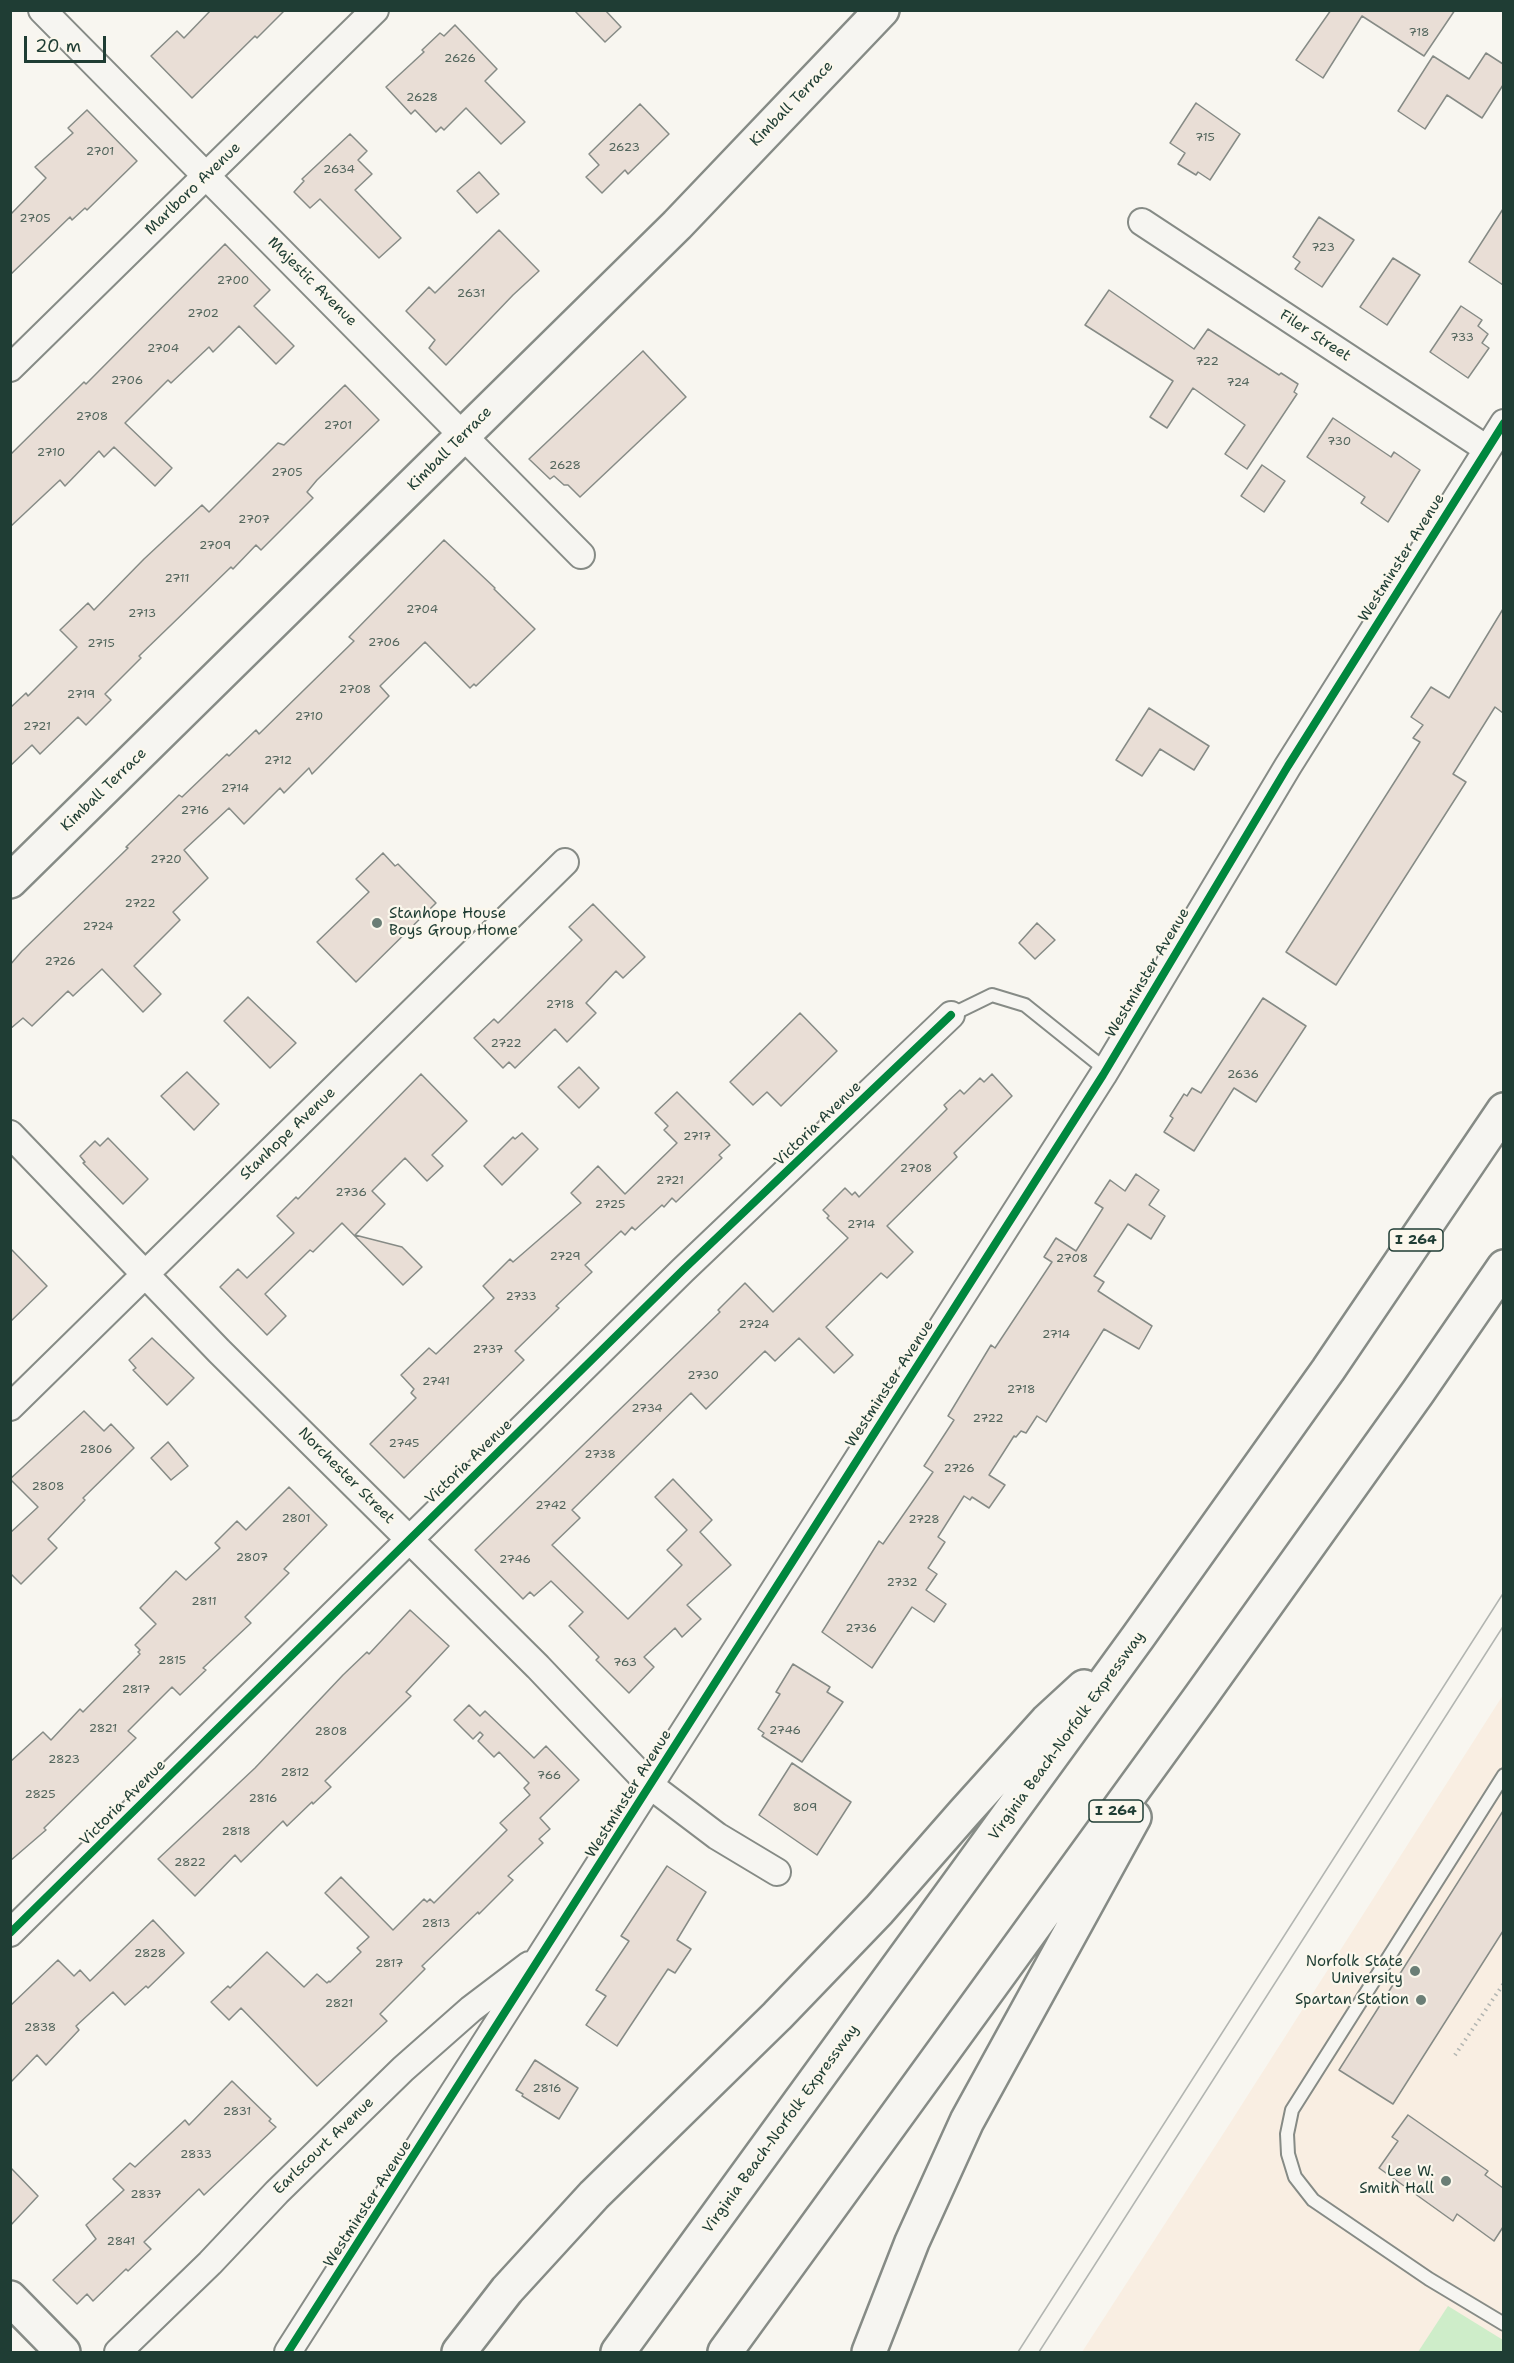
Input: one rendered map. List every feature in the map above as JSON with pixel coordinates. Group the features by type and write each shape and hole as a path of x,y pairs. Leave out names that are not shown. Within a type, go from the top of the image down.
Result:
{"main road":[{"name":"Kimball Terrace","path":"10,881 677,225 882,10"},
{"name":"Virginia Beach-Norfolk Expressway","path":"618,2352 1138,1637 1328,1370 1503,1110"},
{"name":"I 264","path":"725,2352 1201,1696 1418,1392 1503,1267"},
{"path":"459,2352 507,2290 594,2195 777,2016 872,1918 1047,1721 1138,1637"},
{"path":"869,2352 912,2242 967,2121 1201,1696"},
{"path":"10,2298 63,2352"}],"street":[{"name":"Majestic Avenue","path":"42,10 581,555"},
{"name":"Marlboro Avenue","path":"10,368 375,10"},
{"name":"Filer Street","path":"1142,222 1487,449"},
{"name":"Westminster Avenue","path":"288,2352 1106,1070 1288,766 1503,423"},
{"name":"Stanhope Avenue","path":"10,1407 566,862"},
{"name":"Victoria Avenue","path":"10,1933 683,1270 951,1015"},
{"name":"Norchester Street","path":"10,1134 219,1351 537,1667 651,1786 717,1836 777,1872"},
{"name":"Earlscourt Avenue","path":"118,2352 403,2069 471,2009 544,1954"}],"lane":[{"path":"951,1015 992,994 1025,1005 1106,1070"},
{"path":"1503,1775 1292,2110 1287,2134 1288,2154 1295,2177 1312,2200 1428,2279 1503,2324"}],"path":[{"path":"1455,2055 1503,1983"}],"shaded area":[{"name":"Norfolk State University","path":"1503,1695 1503,2352 1082,2352 1225,2131"}],"green space":[{"path":"1448,2306 1503,2340 1503,2352 1418,2352"}],"building":[{"path":"211,10 285,10 192,98 151,56 177,31 184,38"},
{"path":"574,10 605,10 621,27 605,42"},
{"path":"1331,10 1455,10 1424,56 1362,16 1323,78 1296,60"},
{"path":"455,25 497,69 485,81 525,122 501,144 466,108 444,130 441,127 436,132 415,110 411,114 386,87 424,52 422,50 440,33 444,36"},
{"path":"1486,53 1503,64 1503,85 1482,118 1447,95 1425,129 1398,111 1433,56 1469,79"},
{"path":"1196,103 1240,134 1210,180 1178,164 1185,153 1170,143"},
{"path":"640,104 669,134 628,174 625,170 602,193 586,177 599,165 589,154"},
{"path":"87,110 137,161 87,210 85,208 72,220 70,217 10,275 10,215 46,178 35,167 73,133 68,128"},
{"path":"350,134 367,151 358,160 372,174 355,190 401,238 379,258 320,199 310,208 294,192 304,181 302,179"},
{"path":"479,172 499,194 477,213 457,191"},
{"path":"1503,209 1503,285 1469,262"},
{"path":"1319,217 1354,240 1322,287 1295,269 1300,262 1293,257"},
{"path":"499,230 539,271 446,365 429,348 435,340 406,311 429,287 435,293"},
{"path":"225,244 270,290 254,306 294,346 276,364 239,326 213,352 209,347 171,383 168,380 125,423 172,468 155,486 114,447 104,457 99,451 65,486 60,480 10,527 10,455 84,382 86,384"},
{"path":"1393,258 1420,275 1387,325 1360,307"},
{"path":"1109,290 1194,349 1208,329 1279,375 1281,373 1298,384 1294,392 1297,394 1247,469 1225,454 1245,425 1193,388 1167,428 1150,417 1173,381 1085,325"},
{"path":"1461,306 1482,320 1478,326 1488,334 1482,343 1489,348 1468,378 1430,352"},
{"path":"643,351 686,397 580,497 554,476 550,479 529,459"},
{"path":"345,385 379,420 317,480 307,492 313,498 261,550 256,545 233,569 231,567 139,656 141,658 105,694 111,700 86,725 78,717 40,754 32,745 10,766 10,708 26,693 28,696 77,647 60,630 88,603 94,610 202,505 209,512 278,443 284,445"},
{"path":"1333,418 1391,457 1394,452 1420,470 1388,522 1361,503 1365,497 1307,457"},
{"path":"1262,465 1285,481 1264,512 1241,496"},
{"path":"444,540 535,629 476,686 474,684 470,688 425,642 380,686 389,696 312,774 309,768 284,793 280,788 244,824 229,808 184,850 208,878 173,912 180,920 134,966 161,994 143,1012 102,969 73,996 68,991 32,1026 23,1018 10,1029 10,965 22,951 179,795 182,797 256,730 259,734 354,641 349,637"},
{"path":"1503,609 1503,713 1495,707 1453,774 1466,782 1336,985 1286,952 1420,742 1413,738 1423,725 1411,717 1431,687 1449,698"},
{"path":"1149,708 1209,746 1194,770 1160,749 1142,776 1116,760"},
{"name":"Stanhope House Boys Group Home","path":"383,853 395,866 398,864 436,903 356,982 317,942 369,892 356,879"},
{"path":"593,904 645,957 623,978 616,971 586,1003 596,1013 567,1042 555,1029 515,1068 509,1062 503,1068 474,1038 494,1019 498,1023 582,940 569,927"},
{"path":"1037,923 1055,940 1035,959 1019,943"},
{"path":"248,997 296,1043 270,1068 224,1021"},
{"path":"1263,998 1306,1026 1256,1102 1234,1088 1194,1151 1164,1132 1173,1118 1170,1116 1184,1094 1187,1096 1192,1088 1201,1093"},
{"path":"800,1013 837,1051 781,1106 767,1092 753,1105 730,1082"},
{"path":"579,1067 599,1088 579,1108 558,1087"},
{"path":"187,1072 219,1104 194,1130 161,1096"},
{"path":"421,1074 467,1121 432,1155 443,1166 427,1181 405,1158 372,1191 385,1204 355,1235 402,1247 422,1267 403,1285 342,1223 313,1252 310,1250 265,1294 286,1316 267,1335 220,1287 238,1269 247,1278 294,1233 277,1216 296,1197 298,1199"},
{"path":"992,1074 1012,1096 954,1153 957,1157 887,1226 913,1252 887,1278 881,1273 826,1327 853,1355 834,1373 799,1338 775,1361 765,1351 706,1409 691,1393 572,1510 580,1518 552,1545 628,1619 682,1565 667,1550 687,1530 655,1497 673,1479 712,1520 700,1532 731,1565 687,1605 701,1619 682,1637 675,1628 644,1657 654,1667 629,1693 596,1660 599,1657 569,1626 583,1612 551,1581 534,1596 530,1592 523,1599 475,1550 720,1312 718,1310 745,1283 773,1312 848,1238 827,1218 829,1216 823,1210 845,1188 852,1195 855,1192 859,1197 947,1109 944,1105 960,1090 964,1094 980,1078 984,1082"},
{"path":"677,1092 730,1145 719,1155 722,1158 676,1202 672,1198 635,1230 632,1227 625,1235 621,1231 585,1265 592,1272 556,1306 559,1308 515,1351 524,1360 404,1478 370,1444 416,1398 411,1393 414,1389 401,1375 429,1348 436,1354 494,1298 483,1286 510,1259 513,1262 581,1203 571,1193 598,1166 625,1194 677,1143 664,1130 668,1126 655,1113"},
{"path":"522,1133 538,1149 502,1185 484,1166 513,1137 515,1139"},
{"path":"108,1138 148,1179 123,1204 83,1163 85,1162 80,1156 95,1141 100,1146"},
{"path":"1136,1174 1159,1190 1149,1205 1165,1216 1151,1239 1128,1224 1094,1276 1104,1282 1098,1291 1152,1326 1139,1349 1104,1329 1046,1422 1037,1416 1026,1433 1021,1431 1016,1437 1014,1436 989,1475 1005,1485 989,1508 972,1497 970,1500 964,1496 938,1537 945,1542 928,1568 937,1574 926,1590 946,1604 934,1622 912,1607 872,1668 822,1632 879,1541 883,1544 933,1472 924,1466 954,1420 948,1416 991,1345 995,1348 1052,1262 1044,1257 1056,1238 1076,1251 1103,1208 1095,1203 1110,1180 1125,1191"},
{"path":"10,1248 47,1286 10,1322"},
{"path":"152,1338 194,1378 167,1405 133,1370 136,1368 129,1360"},
{"path":"84,1411 104,1431 111,1424 134,1448 83,1498 85,1500 48,1539 57,1548 21,1584 10,1573 10,1533 38,1507 10,1479"},
{"path":"168,1442 188,1466 171,1480 151,1458"},
{"path":"289,1487 327,1525 284,1569 289,1573 245,1617 251,1623 203,1668 206,1670 180,1695 172,1687 128,1731 136,1738 44,1828 46,1830 10,1861 10,1762 43,1732 51,1740 80,1709 83,1712 140,1654 138,1652 140,1650 135,1645 156,1624 140,1608 176,1571 186,1580 220,1548 215,1543 237,1521 246,1530"},
{"path":"410,1610 449,1646 406,1692 411,1696 325,1781 331,1787 287,1826 283,1821 241,1862 235,1855 195,1896 158,1859 255,1768 343,1675 367,1652 369,1654"},
{"path":"793,1664 830,1687 827,1692 843,1702 802,1762 762,1736 764,1733 758,1729 780,1694 776,1692"},
{"path":"469,1705 480,1716 485,1711 534,1758 546,1746 579,1780 540,1818 550,1829 539,1839 543,1843 508,1876 513,1880 422,1966 425,1969 380,2014 387,2021 317,2086 241,2008 229,2020 211,2002 228,1986 230,1988 267,1952 304,1987 317,1974 327,1983 330,1982 361,1952 357,1948 369,1937 325,1893 341,1877 393,1930 424,1899 427,1902 430,1899 434,1903 507,1830 500,1823 530,1795 524,1788 529,1783 499,1752 494,1757 478,1741 483,1735 480,1732 473,1739 454,1720"},
{"path":"792,1763 851,1802 817,1855 759,1815"},
{"name":"Spartan Station","path":"1503,1811 1503,1931 1393,2104 1339,2070"},
{"path":"667,1866 706,1892 677,1940 691,1949 675,1973 668,1969 617,2046 586,2025 606,1996 596,1990 629,1941 621,1936"},
{"path":"153,1920 184,1953 148,1988 146,1986 125,2005 113,1992 76,2026 79,2030 46,2065 37,2055 10,2083 10,2006 58,1960 74,1976 80,1970 90,1981"},
{"path":"535,2060 578,2088 559,2119 516,2090"},
{"path":"232,2081 271,2119 269,2121 276,2127 204,2195 199,2189 144,2242 151,2249 128,2271 126,2269 93,2301 87,2294 77,2304 53,2280 96,2239 86,2225 124,2190 113,2179 130,2163 135,2167 185,2120 189,2125"},
{"name":"Lee W. Smith Hall","path":"1408,2115 1488,2171 1485,2175 1503,2188 1503,2227 1494,2241 1457,2214 1453,2221 1379,2168 1398,2141 1392,2137"},
{"path":"10,2167 38,2196 10,2226"}],"tram line":[{"path":"1018,2352 1504,1592"},
{"path":"1039,2352 1504,1625"}],"cycle path":[{"path":"288,2352 1103,1075 1288,766 1504,423"},
{"path":"10,1933 683,1270 951,1015"}],"place":[{"name":"Stanhope House Boys Group Home","path":"377,923"},
{"name":"Norfolk State University","path":"1415,1971"},
{"name":"Spartan Station","path":"1421,2000"},
{"name":"Lee W. Smith Hall","path":"1446,2181"}]}
